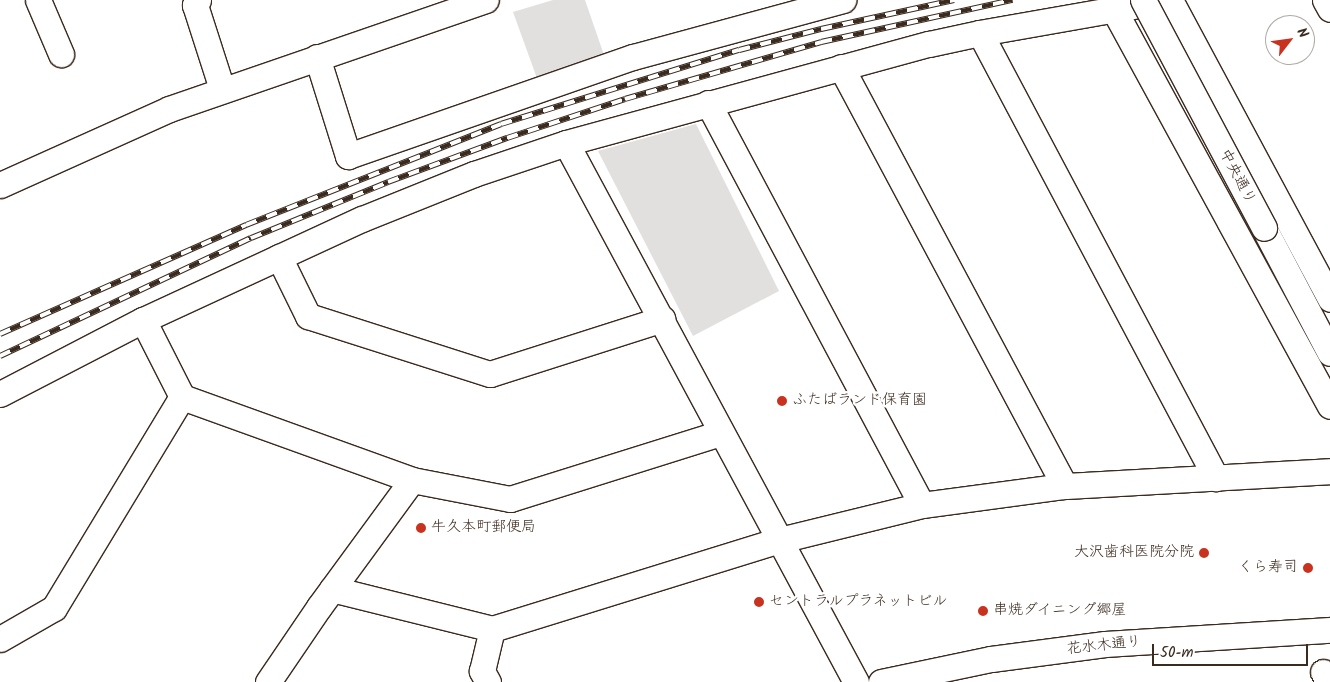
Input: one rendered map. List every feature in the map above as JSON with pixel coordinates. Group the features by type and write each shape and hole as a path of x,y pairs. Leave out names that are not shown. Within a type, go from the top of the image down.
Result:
{"street":[{"path":"38,0 61,54"},
{"path":"0,185 130,124 222,89 317,57 432,8 486,0"},
{"path":"317,57 348,156 634,57 843,0"},
{"name":"中央通り","path":"1143,0 1330,353"},
{"path":"0,394 143,320 362,219 465,178 566,143 842,67 980,32 1169,0 1330,298"},
{"path":"1325,0 1330,9"},
{"path":"193,2 222,89"},
{"path":"1114,8 1330,406"},
{"path":"980,32 1216,478"},
{"path":"842,67 1065,486"},
{"path":"708,103 922,506"},
{"path":"566,143 856,682"},
{"path":"278,257 308,316 490,374 662,319"},
{"path":"143,320 182,396 412,480 510,499 721,433"},
{"path":"0,639 54,608 182,396"},
{"path":"332,589 492,628 780,540 922,506 1065,486 1330,471"},
{"path":"268,682 332,589 412,480"},
{"path":"488,682 482,671 492,628"},
{"name":"花水木通り","path":"881,682 991,659 1105,644 1330,630"}],"shaded area":[{"path":"553,0 585,0 605,58 538,81 513,12"},
{"path":"696,124 779,291 693,336 598,151"}],"railway":[{"path":"0,334 246,225 501,124 739,50 821,29 954,0"},
{"path":"0,356 251,238 388,182 507,138 625,99 821,42 1012,0"}],"place":[{"name":"ふたばランド保育園","path":"782,401"},
{"name":"牛久本町郵便局","path":"421,528"},
{"name":"大沢歯科医院分院","path":"1204,553"},
{"name":"くら寿司","path":"1308,568"},
{"name":"セントラルプラネットビル","path":"759,602"},
{"name":"串焼ダイニング郷屋","path":"983,611"}]}
